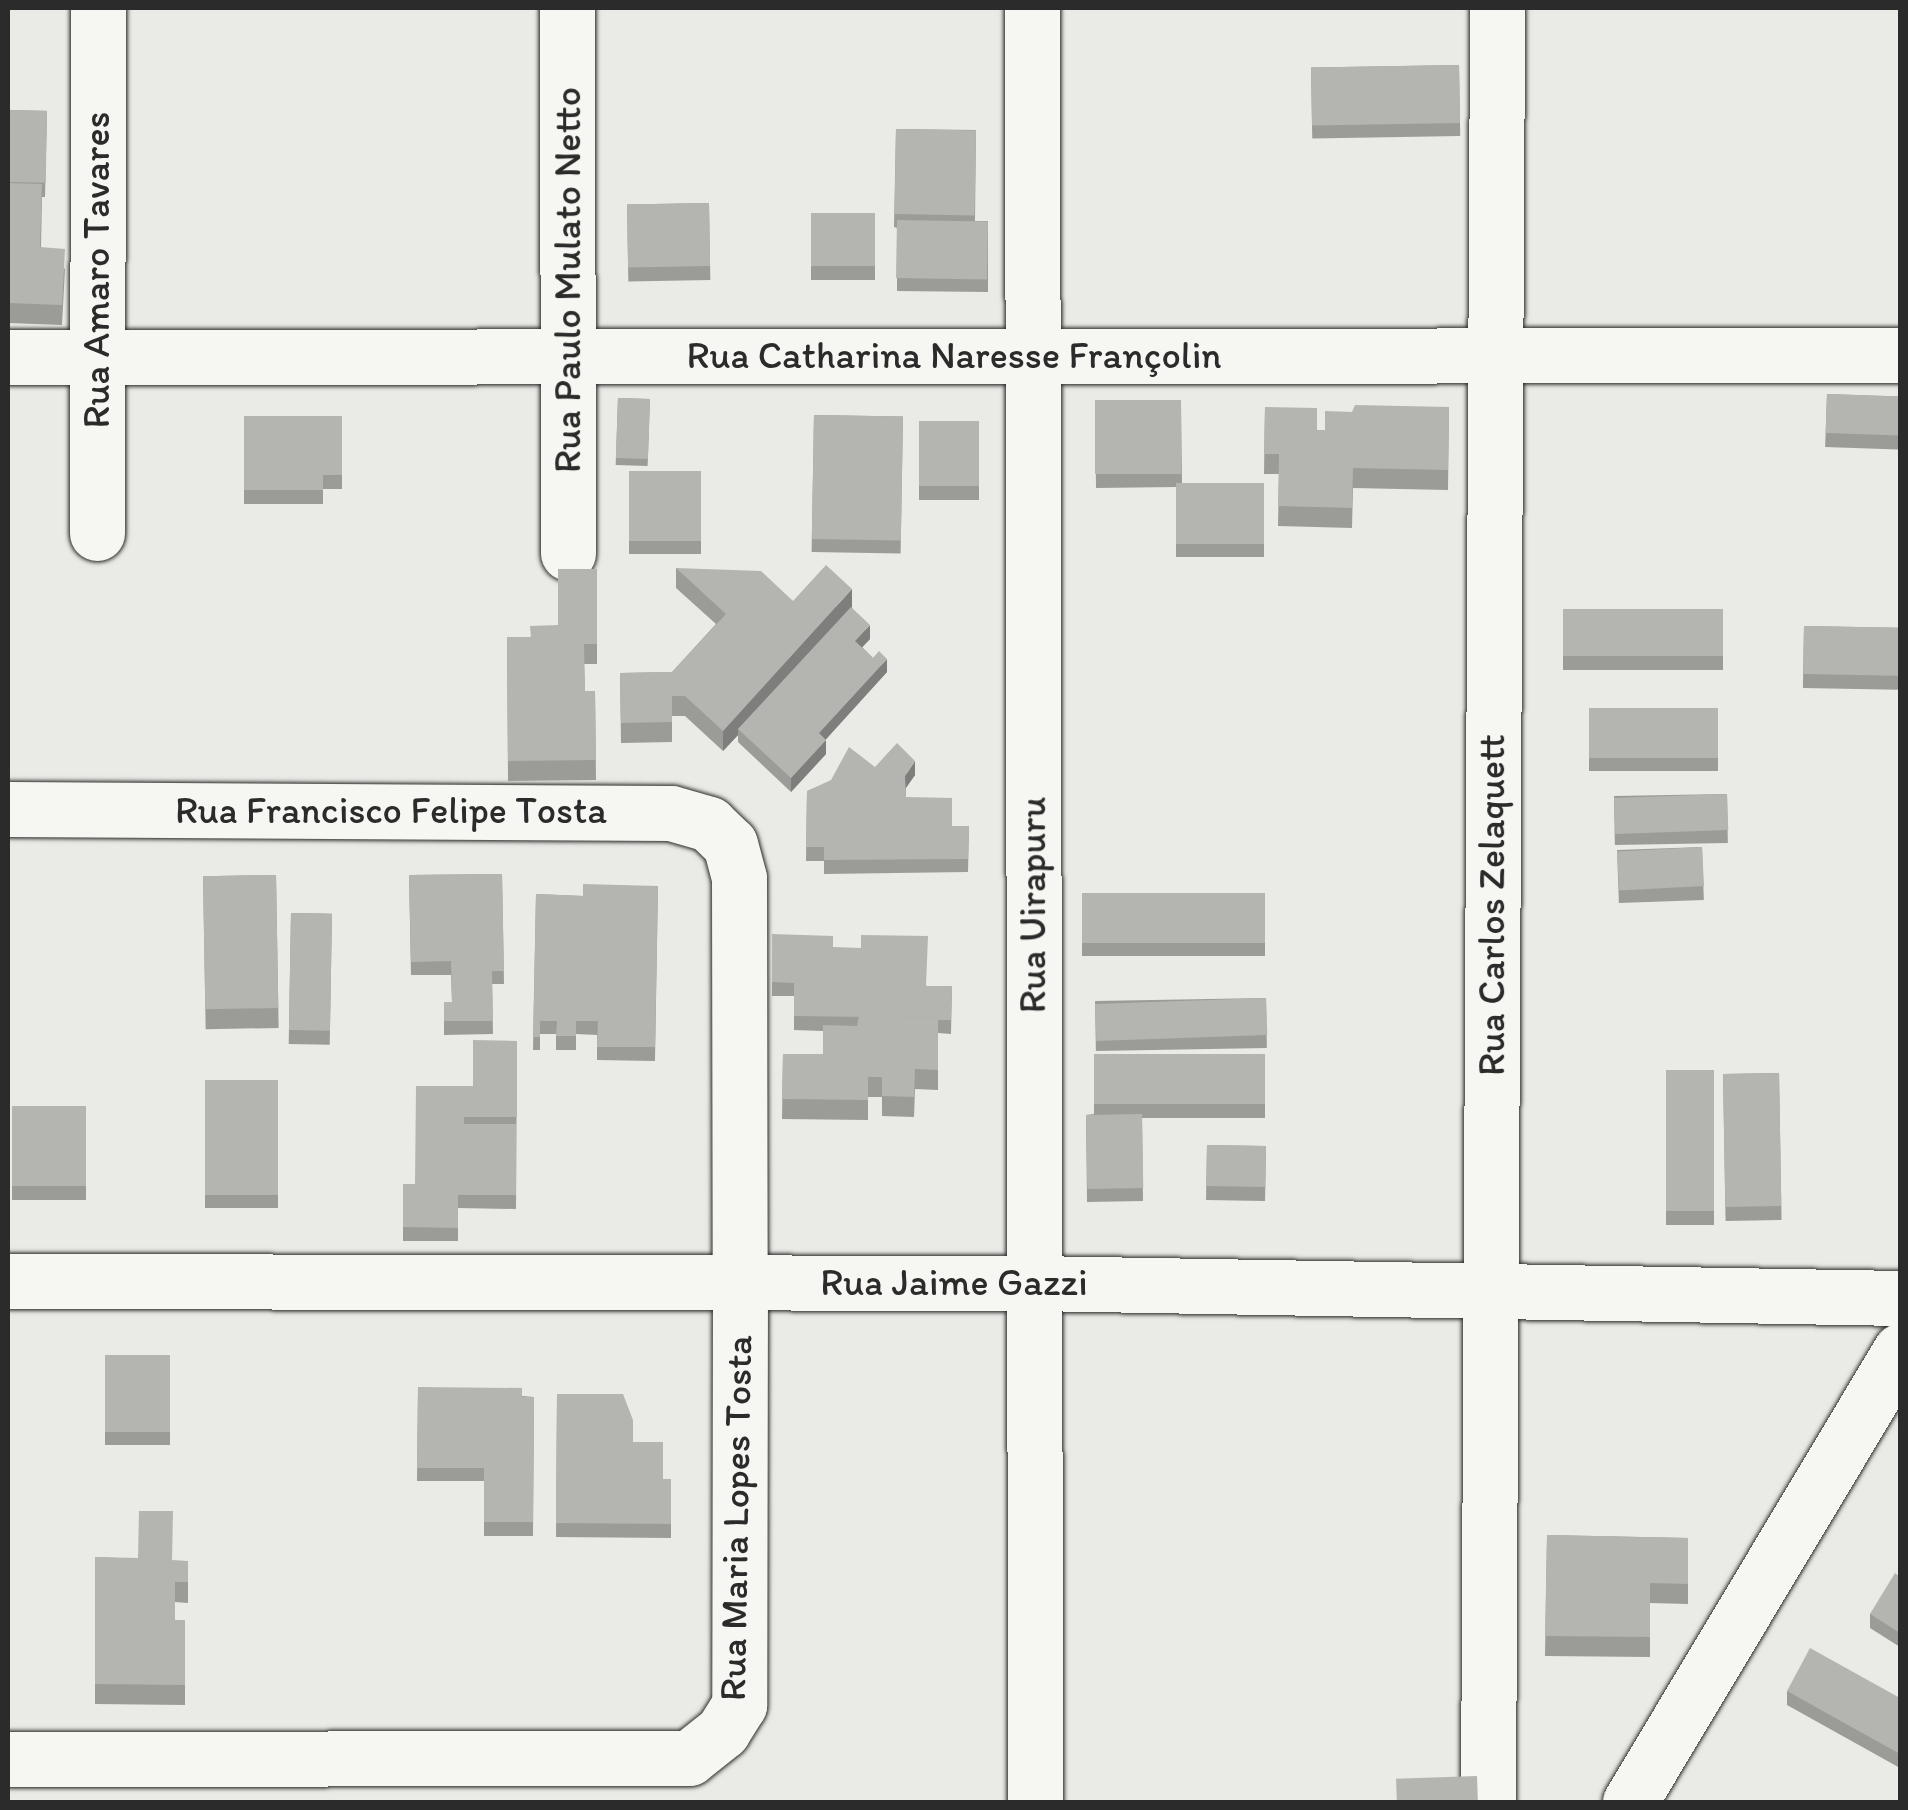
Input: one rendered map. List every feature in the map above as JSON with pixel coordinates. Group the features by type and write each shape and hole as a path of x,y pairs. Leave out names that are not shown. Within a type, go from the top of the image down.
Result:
{"street":[{"name":"Rua Amaro Tavares","path":"97,533 98,8"},
{"name":"Rua Paulo Mulato Netto","path":"568,8 568,553"},
{"name":"Rua Uirapuru","path":"1032,8 1034,1802"},
{"name":"Rua Carlos Zelaquett","path":"1488,1802 1497,8"},
{"name":"Rua Catharina Naresse Françolin","path":"8,358 1900,355"},
{"name":"Rua Francisco Felipe Tosta","path":"8,809 671,812 709,824 730,844 740,878"},
{"name":"Rua Maria Lopes Tosta","path":"8,1758 689,1758 723,1731 740,1705 740,878"},
{"name":"Rua Jaime Gazzi","path":"8,1281 1034,1283 1900,1298"},
{"path":"1630,1802 1900,1351"}],"building":[{"path":"1459,65 1460,123 1312,126 1311,68"},
{"path":"8,110 47,111 46,183 8,182"},
{"path":"896,129 976,130 975,215 895,214"},
{"path":"8,183 42,184 40,247 65,249 62,305 8,303"},
{"path":"709,203 710,266 628,267 627,204"},
{"path":"811,213 875,213 875,266 811,266"},
{"path":"897,220 988,222 987,280 896,278"},
{"path":"1827,394 1900,397 1899,436 1826,433"},
{"path":"618,398 650,399 648,459 616,458"},
{"path":"1095,400 1181,400 1181,474 1095,474"},
{"path":"1355,405 1449,407 1448,470 1353,468 1352,508 1278,506 1279,454 1264,454 1265,407 1317,408 1317,430 1325,430 1325,411 1352,412"},
{"path":"814,415 903,417 901,541 812,539"},
{"path":"244,416 342,416 342,475 323,475 323,490 244,490"},
{"path":"919,421 979,421 979,486 919,486"},
{"path":"629,471 701,471 701,541 629,541"},
{"path":"1176,483 1264,483 1264,544 1176,544"},
{"path":"826,565 852,589 723,731 685,696 672,696 672,722 621,723 620,673 672,672 726,614 676,568 761,571 793,601"},
{"path":"558,569 597,569 597,644 584,644 585,691 595,691 596,760 508,761 507,637 531,637 530,626 558,625"},
{"path":"851,607 870,625 855,641 873,658 879,651 887,659 819,733 826,740 791,778 738,729"},
{"path":"1563,609 1723,609 1723,656 1563,656"},
{"path":"1804,626 1899,628 1898,676 1803,674"},
{"path":"1589,708 1718,708 1718,758 1589,758"},
{"path":"897,743 915,761 905,776 906,797 952,798 952,826 969,826 968,859 824,860 824,847 806,847 807,791 831,780 849,747 875,767"},
{"path":"1727,794 1728,830 1615,834 1614,798"},
{"path":"1702,847 1704,886 1619,890 1617,851"},
{"path":"502,874 504,971 492,971 493,1021 444,1021 444,1002 452,1002 451,961 411,962 409,875"},
{"path":"276,875 278,1008 205,1009 203,876"},
{"path":"583,884 658,886 655,1047 597,1047 598,1021 576,1021 576,1036 556,1036 557,1021 540,1021 540,1037 533,1037 536,894 583,896"},
{"path":"1082,893 1265,893 1265,943 1082,943"},
{"path":"291,913 332,914 330,1031 289,1030"},
{"path":"772,934 833,936 833,947 861,948 861,935 928,936 926,986 952,986 951,1020 794,1016 794,983 772,982"},
{"path":"1266,998 1267,1035 1096,1041 1095,1004"},
{"path":"859,1016 938,1018 938,1070 915,1069 914,1097 882,1096 882,1077 868,1077 868,1100 782,1099 783,1054 823,1054 823,1025 857,1026"},
{"path":"473,1040 517,1041 517,1117 464,1117 464,1124 516,1124 516,1195 458,1195 458,1228 403,1227 403,1184 415,1184 416,1086 473,1086"},
{"path":"1094,1054 1265,1054 1265,1104 1094,1104"},
{"path":"1666,1070 1714,1070 1714,1211 1666,1211"},
{"path":"1779,1073 1781,1206 1725,1207 1723,1074"},
{"path":"205,1080 278,1080 278,1195 205,1195"},
{"path":"12,1106 86,1106 86,1186 12,1186"},
{"path":"1142,1114 1143,1188 1087,1189 1086,1115"},
{"path":"1207,1145 1266,1146 1265,1187 1206,1186"},
{"path":"105,1355 170,1355 170,1432 105,1432"},
{"path":"418,1387 522,1388 522,1397 534,1397 533,1522 484,1522 484,1468 417,1468"},
{"path":"557,1394 623,1394 633,1420 633,1442 663,1442 663,1479 671,1479 671,1524 556,1523"},
{"path":"139,1511 173,1511 172,1561 188,1561 188,1582 175,1582 175,1620 185,1620 185,1685 95,1684 95,1557 138,1558"},
{"path":"1547,1535 1688,1538 1688,1584 1650,1583 1650,1637 1545,1636"},
{"path":"1895,1573 1900,1577 1900,1633 1870,1614"},
{"path":"1810,1648 1900,1698 1900,1754 1787,1691"},
{"path":"1477,1776 1478,1802 1397,1802 1396,1779"}]}
